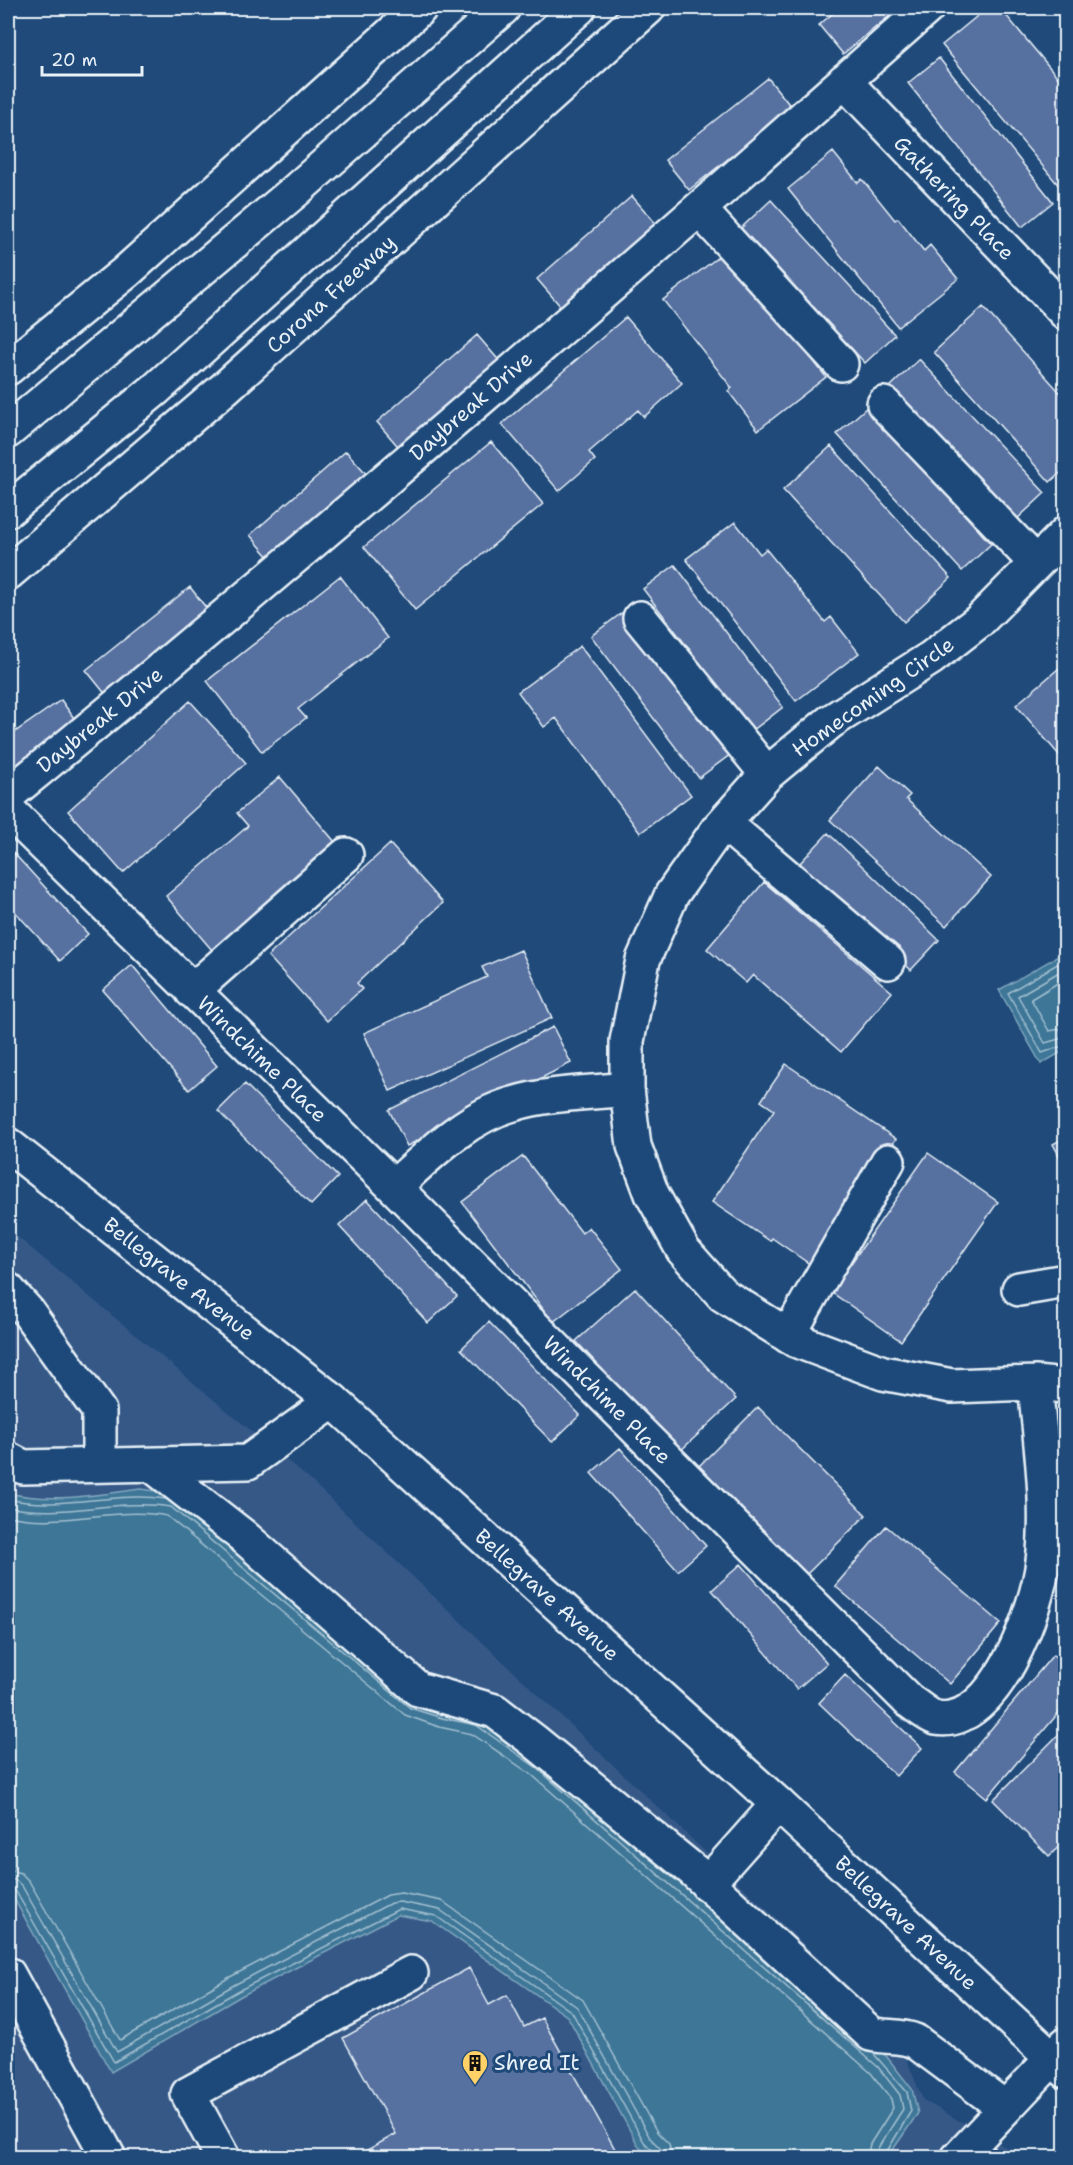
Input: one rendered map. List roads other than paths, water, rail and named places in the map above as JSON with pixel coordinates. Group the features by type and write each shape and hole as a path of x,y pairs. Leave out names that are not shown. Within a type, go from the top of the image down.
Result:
{"main road":[{"path":"8,368 126,272 420,8"},
{"path":"8,431 294,192 503,8"},
{"path":"8,510 156,388 579,8"},
{"name":"Corona Freeway","path":"8,573 225,388 648,8"},
{"name":"Daybreak Drive","path":"8,795 214,627 699,209 927,8"},
{"name":"Gathering Place","path":"844,81 1065,313"},
{"path":"699,209 841,364"},
{"path":"884,404 1053,556"},
{"name":"Homecoming Circle","path":"1050,1385 952,1386 895,1375 788,1336 723,1295 683,1250 652,1194 634,1146 627,1089 627,1041 643,960 672,894 724,823 767,774 830,722 931,658 979,621 1053,556"},
{"path":"640,618 767,774"},
{"name":"Windchime Place","path":"8,810 394,1187 909,1701 935,1718 961,1716 993,1690 1025,1634 1043,1562 1050,1385"},
{"path":"724,823 888,962"},
{"path":"192,991 346,855"},
{"path":"394,1187 437,1148 490,1113 514,1103 627,1089"},
{"name":"Bellegrave Avenue","path":"8,1145 333,1401 778,1803 1062,2051"},
{"path":"788,1336 888,1161"},
{"path":"1019,1289 1065,1281"},
{"path":"8,1290 28,1311 99,1411 99,1466"},
{"path":"8,1459 23,1467 248,1462 333,1401"},
{"path":"152,1465 243,1536 418,1689 495,1711 707,1884 871,2034 886,2038 902,2036 915,2041 1004,2107"},
{"path":"707,1884 778,1803"},
{"path":"223,2157 188,2094 411,1973"},
{"path":"8,1974 109,2157"},
{"path":"958,2157 1004,2107 1062,2051"}],"water":[{"path":"1065,952 1065,1050 1041,1064 999,990"},
{"path":"141,1489 176,1494 304,1600 481,1712 546,1758 887,2057 912,2089 918,2113 888,2157 652,2157 639,2147 568,2017 432,1921 398,1915 241,1996 111,2072 8,1888 8,1493 58,1498"}],"place":[{"name":"Shred It","path":"475,2086"}]}
